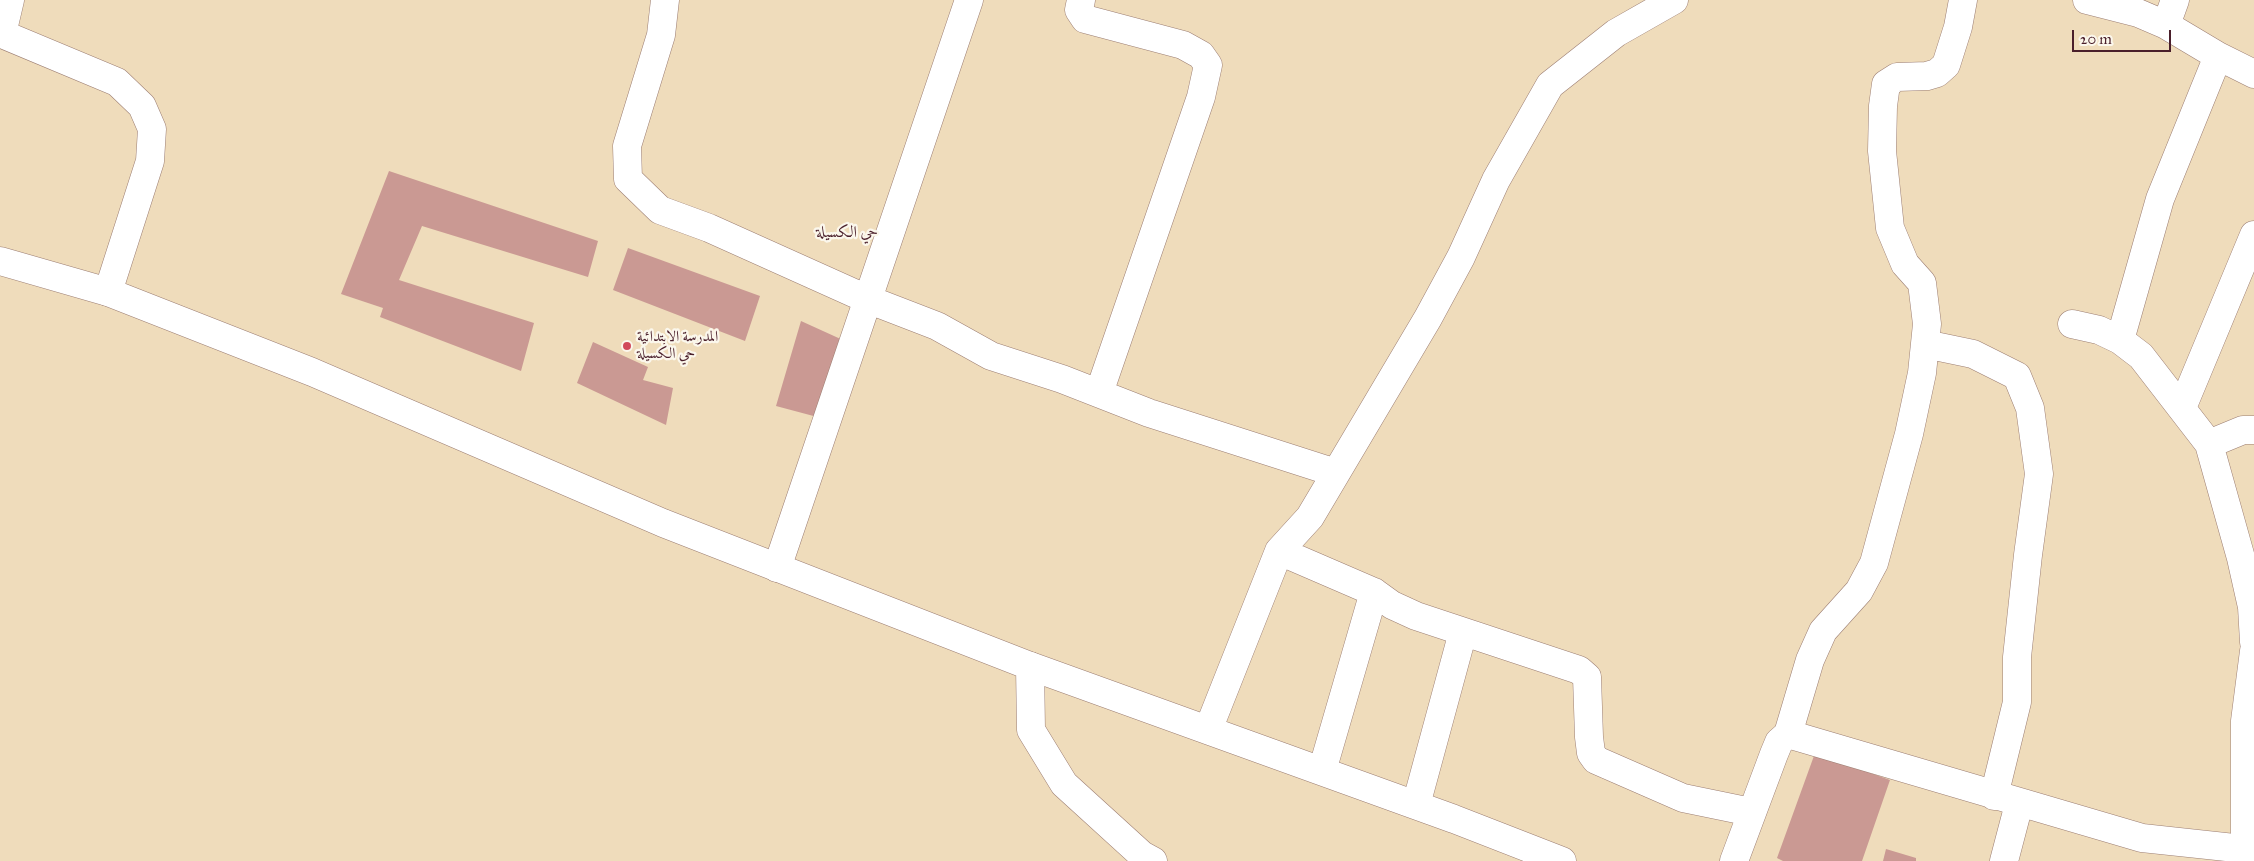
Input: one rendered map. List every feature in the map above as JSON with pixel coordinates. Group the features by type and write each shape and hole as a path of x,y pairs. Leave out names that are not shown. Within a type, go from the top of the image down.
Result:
{"street":[{"path":"10,0 1,34 117,82 142,106 152,129 150,162 108,292"},
{"path":"665,0 661,35 627,146 628,179 660,210 709,228 867,299 937,326 991,356 1062,379 1149,413 1336,473"},
{"path":"777,568 970,0"},
{"path":"1081,0 1079,10 1085,18 1184,45 1200,54 1208,65 1201,97 1099,393"},
{"path":"1208,730 1279,551 1310,517 1428,318 1461,257 1496,180 1550,85 1616,33 1674,0"},
{"path":"1734,861 1779,742 1788,734 1810,660 1823,631 1859,591 1874,563 1909,434 1922,373 1927,324 1922,284 1905,264 1890,228 1882,151 1882,106 1886,84 1897,77 1927,76 1937,73 1946,65 1958,27 1963,0"},
{"path":"2087,0 2138,13 2171,12 2218,56 2254,74"},
{"path":"2120,340 2160,199 2218,56"},
{"path":"2182,408 2254,235"},
{"path":"0,261 108,292 312,372 662,523 1030,666 1416,805 1562,861"},
{"path":"2072,324 2099,330 2120,340 2142,356 2209,444 2241,558 2252,607 2254,642"},
{"path":"1925,344 1973,354 2017,376 2030,408 2040,474 2028,555 2017,657 2017,702 2007,800 2004,861"},
{"path":"2209,444 2243,430 2254,430"},
{"path":"1279,551 1374,592 1416,616 1579,670 1587,677 1590,745 1591,753 1596,760 1683,798 1751,812"},
{"path":"1322,771 1374,592"},
{"path":"1416,805 1463,632"},
{"path":"1788,734 2007,800 2142,838 2155,851 2250,850 2245,721 2254,651"},
{"path":"1030,666 1031,730 1064,784 1142,855 1153,861"}],"building":[{"path":"389,171 598,241 588,277 422,226 399,280 534,323 521,371 380,317 383,308 341,294"},
{"path":"628,248 760,296 745,341 613,290"},
{"path":"801,321 845,341 821,418 776,406"},
{"path":"593,342 648,367 643,380 673,388 666,425 577,383"},
{"path":"1815,753 1890,780 1862,861 1783,861 1777,858"},
{"path":"1886,849 1916,858 1916,861 1883,861"}],"place":[{"name":"المدرسة الابتدائية حي الكسيلة","path":"627,346"}],"district":[{"name":"حي الكسيلة","path":"847,233"}]}
